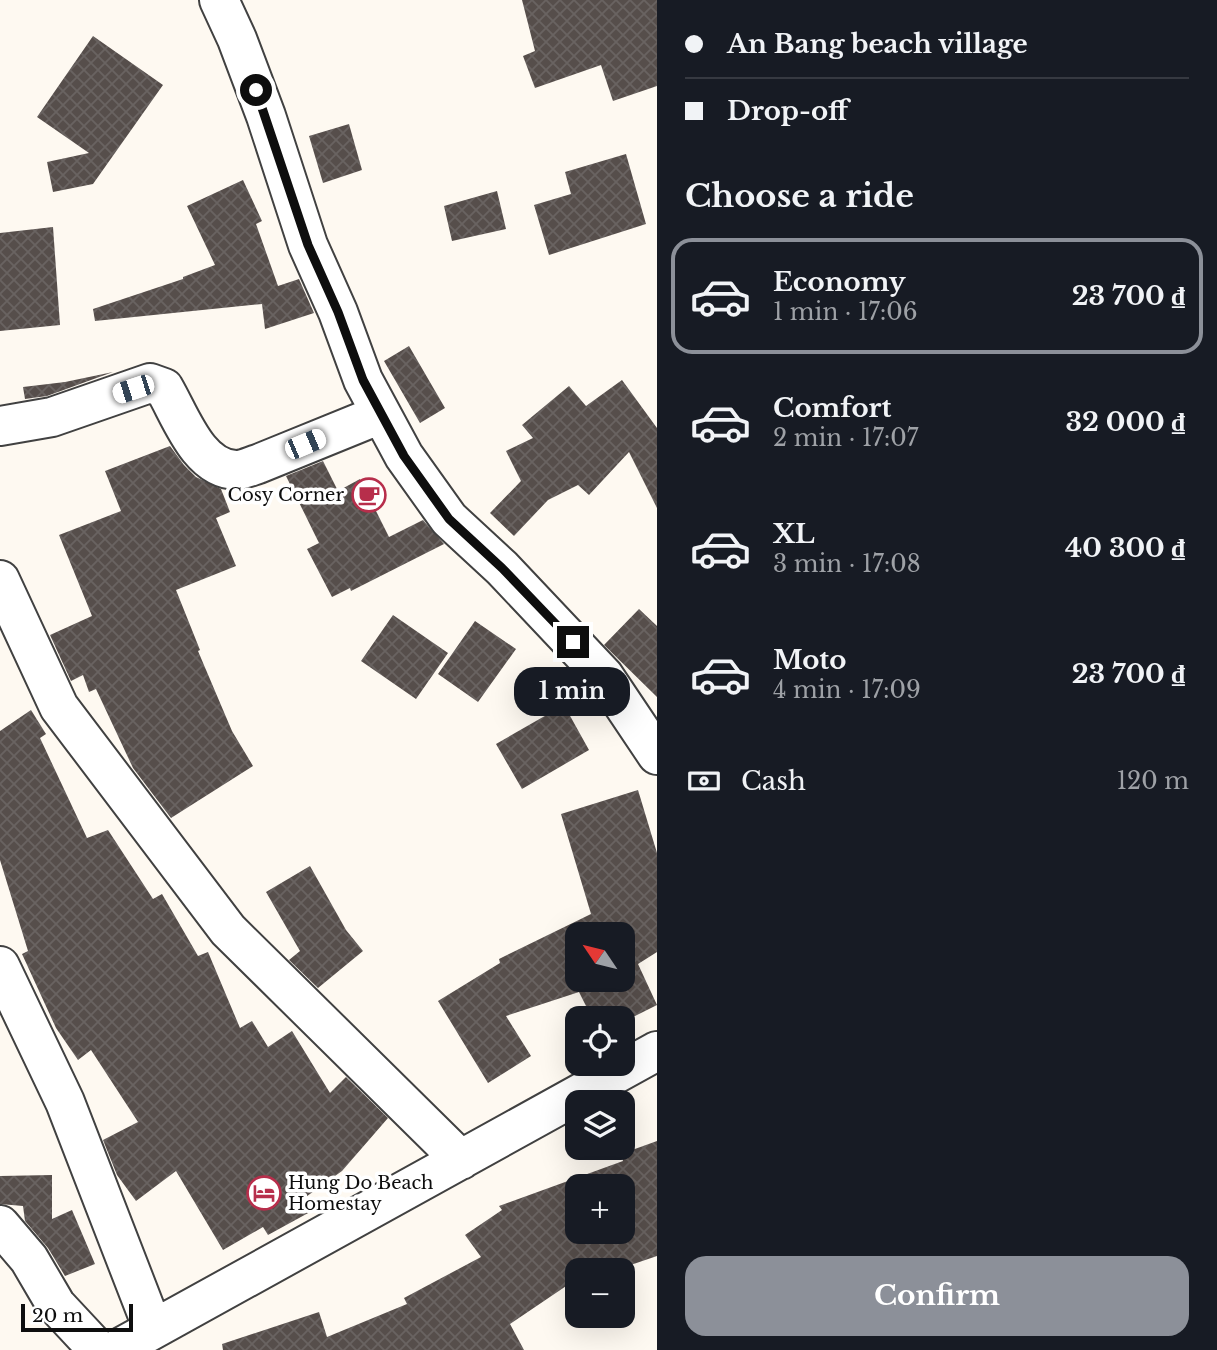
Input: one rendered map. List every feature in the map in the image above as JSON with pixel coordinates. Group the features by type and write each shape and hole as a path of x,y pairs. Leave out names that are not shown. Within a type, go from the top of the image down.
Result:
{"street":[{"path":"219,0 237,38 266,116 308,245 338,312 363,380 404,456 449,519 502,568 604,676 657,755"},
{"path":"0,426 52,417 150,383 164,388 198,450 215,465 237,470 381,414"},
{"path":"0,580 59,707 228,930 461,1160"},
{"path":"0,966 65,1102 153,1329"},
{"path":"116,1350 657,1051"},
{"path":"0,1225 29,1259 56,1305 98,1350"}],"building":[{"path":"522,0 657,0 657,86 613,101 601,65 535,88 523,56 535,51"},
{"path":"93,36 163,85 93,184 53,192 47,162 89,153 37,117"},
{"path":"349,124 362,170 323,183 309,136"},
{"path":"626,154 646,224 549,255 534,205 571,194 565,172"},
{"path":"243,180 262,221 256,224 278,286 299,279 314,313 265,329 262,304 95,321 93,309 183,279 215,265 187,206"},
{"path":"497,191 506,229 452,241 444,206"},
{"path":"53,227 60,325 0,331 0,233"},
{"path":"409,346 445,408 420,423 384,361"},
{"path":"113,372 47,396 25,399 23,387"},
{"path":"622,380 657,428 657,508 629,452 589,495 578,485 548,500 514,536 490,513 521,481 506,451 533,438 522,425 569,386 586,406"},
{"path":"170,446 196,477 221,489 230,512 216,518 236,566 176,590 232,731 253,766 171,818 133,768 96,689 89,692 83,675 71,681 50,635 92,616 59,535 121,511 105,471"},
{"path":"323,461 338,491 360,479 389,537 423,520 444,544 351,591 350,588 332,597 307,549 319,543 286,476"},
{"path":"639,609 657,626 657,697 604,645"},
{"path":"393,615 448,653 416,699 361,661"},
{"path":"475,621 516,649 478,702 438,674"},
{"path":"564,705 589,750 522,789 496,744"},
{"path":"31,710 46,734 40,738 87,838 108,830 153,899 162,894 198,956 208,952 240,1028 252,1021 268,1047 292,1031 330,1093 346,1077 388,1118 342,1171 303,1199 310,1212 268,1235 263,1227 223,1250 176,1171 136,1201 117,1175 103,1140 138,1122 91,1050 78,1060 56,1028 22,954 28,951 0,860 0,731"},
{"path":"638,790 657,853 657,952 638,964 657,1005 635,1016 635,1006 586,1006 579,992 635,992 635,922 575,922 591,914 561,814"},
{"path":"310,866 346,930 363,951 318,988 289,960 300,951 266,892"},
{"path":"565,927 565,992 579,992 506,1016 531,1056 488,1083 438,1001 500,963 499,959"},
{"path":"657,1141 657,1256 635,1264 635,1258 565,1258 565,1287 510,1324 524,1350 223,1350 222,1344 319,1312 327,1337 407,1304 404,1298 481,1257 465,1235 502,1210 499,1206 565,1182 565,1244 635,1244 635,1174 587,1174 623,1161 635,1160 635,1149"},
{"path":"52,1175 52,1219 72,1210 95,1264 65,1276 48,1248 25,1221 23,1206 0,1204 0,1176"}],"place":[{"name":"Cosy Corner","path":"369,495"},
{"name":"Hung Do Beach Homestay","path":"264,1193"}],"route":[{"path":"256,90 308,245 338,312 363,380 404,456 449,519 502,568 573,642"}]}
